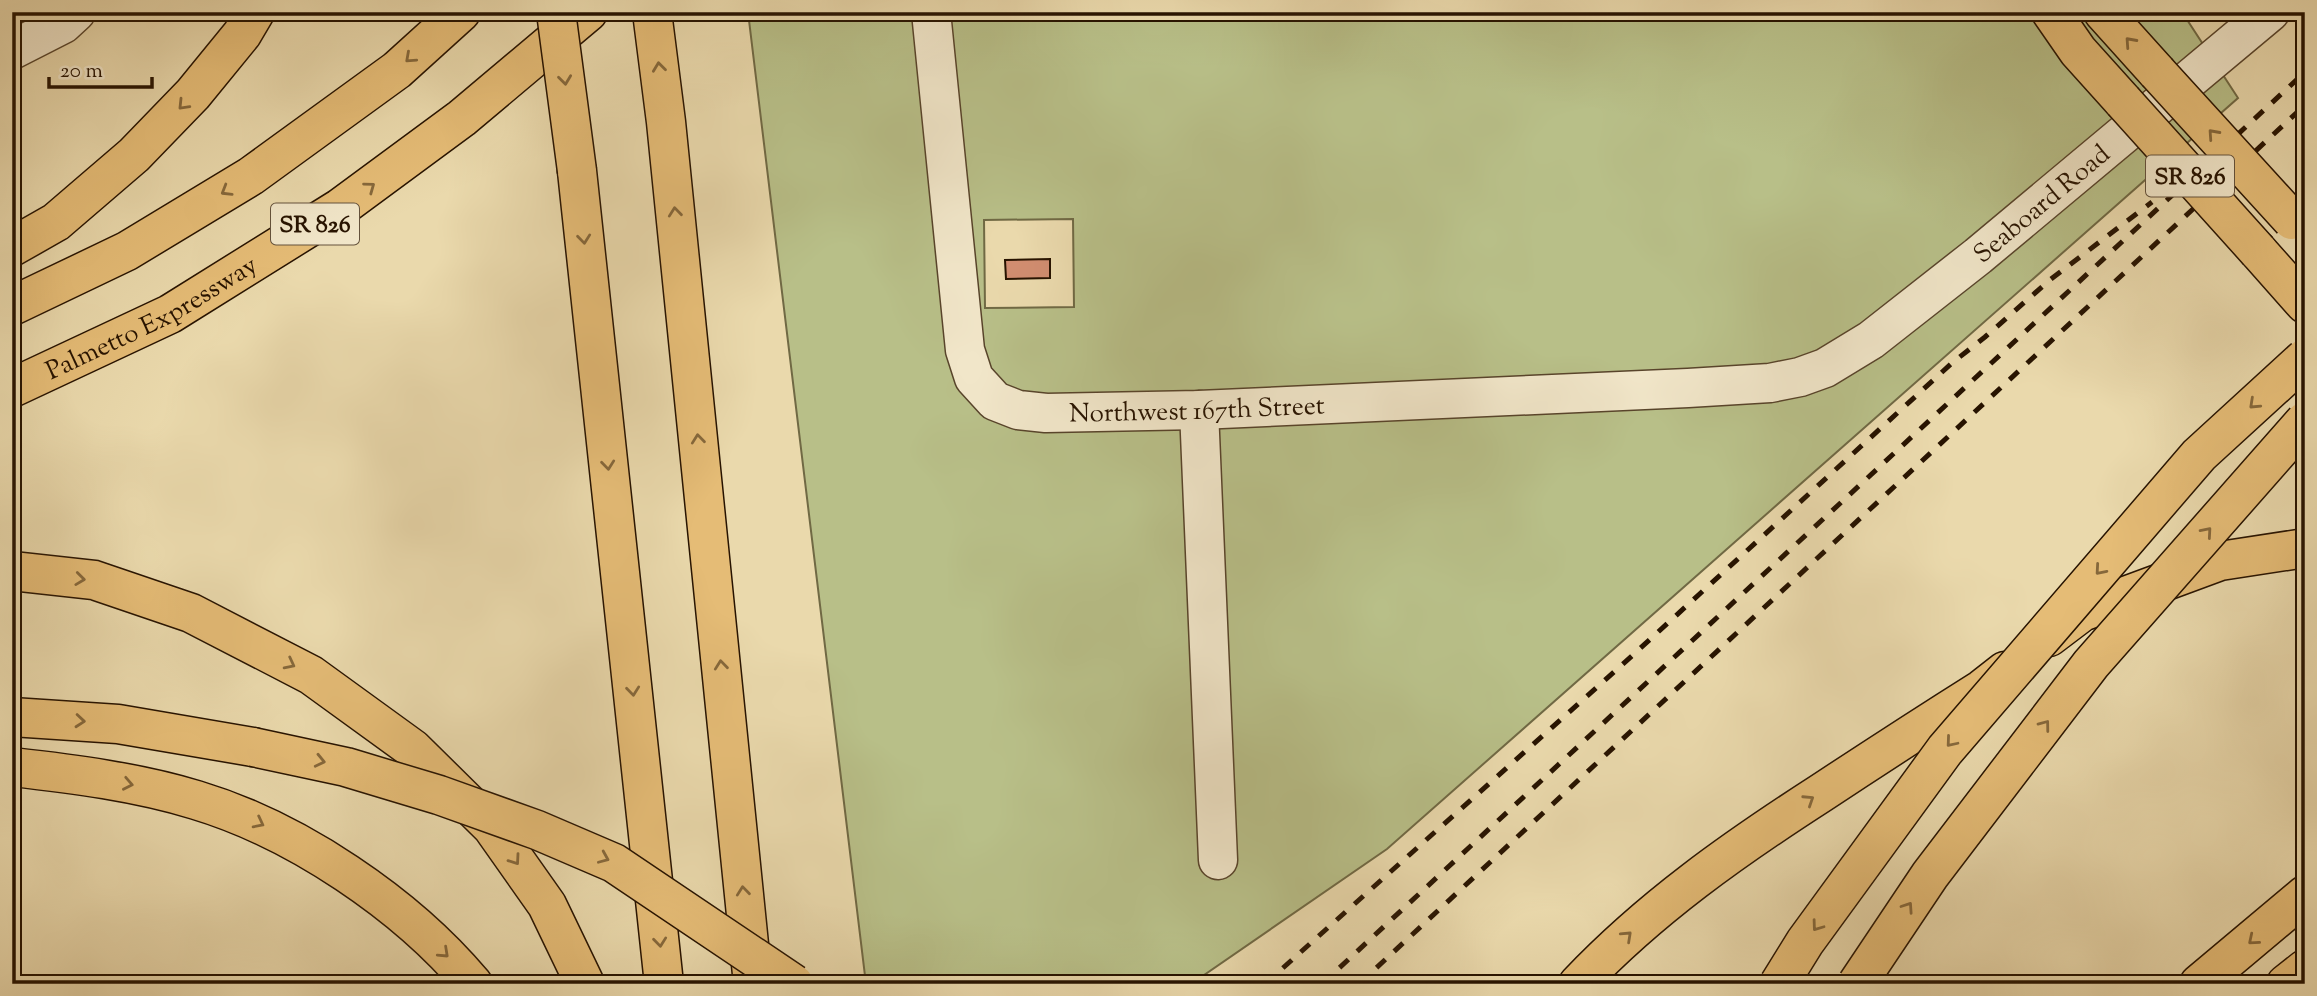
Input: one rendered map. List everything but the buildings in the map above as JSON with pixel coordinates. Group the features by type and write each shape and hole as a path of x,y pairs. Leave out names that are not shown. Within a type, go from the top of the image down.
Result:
{"main road":[{"path":"12,247 56,222 134,155 194,94 242,34 255,12"},
{"name":"SR 826","path":"12,306 127,251 251,176 397,70 461,12"},
{"path":"556,12 577,171 664,984"},
{"name":"Palmetto Expressway","path":"12,388 170,314 340,208 462,118 588,12"},
{"path":"652,12 666,122 753,984"},
{"name":"SR 826","path":"2023,12 2078,51 2305,304"},
{"path":"2051,12 2078,51"},
{"name":"SR 826","path":"2103,12 2298,228"},
{"path":"1779,984 1805,942 1954,739 2199,455 2305,358"},
{"path":"1857,984 1930,874 2091,664 2305,421"},
{"path":"1578,984 1642,922 1722,860 1982,689 2082,612 2220,561 2305,548"},
{"path":"12,571 94,580 191,613 311,675 413,749 492,827 547,905 585,984"},
{"path":"12,717 118,724 253,747 346,767 439,795 537,830 614,863 794,984"},
{"path":"12,767 74,774 140,787 195,799 252,819 359,881 413,923 473,984"},
{"path":"2199,984 2305,895"},
{"path":"2286,984 2305,969"}],"street":[{"path":"12,50 63,24 76,12"},
{"name":"Northwest 167th Street","path":"931,12 965,351 974,378 995,401 1018,410 1046,413 1199,410 1688,388 1770,383 1800,377"},
{"name":"Seaboard Road","path":"1800,377 1825,368 1871,340 1978,256 2270,12"},
{"path":"1199,410 1218,860"}],"green space":[{"path":"748,12 2182,12 2238,98 1387,849 1191,984 866,984","holes":["1073,219 1074,307 985,308 984,220"]}],"railway":[{"path":"1322,984 2305,72"},
{"path":"1359,984 2305,105"},
{"path":"1265,984 1634,654 1952,363 2051,279 2152,202"}]}
